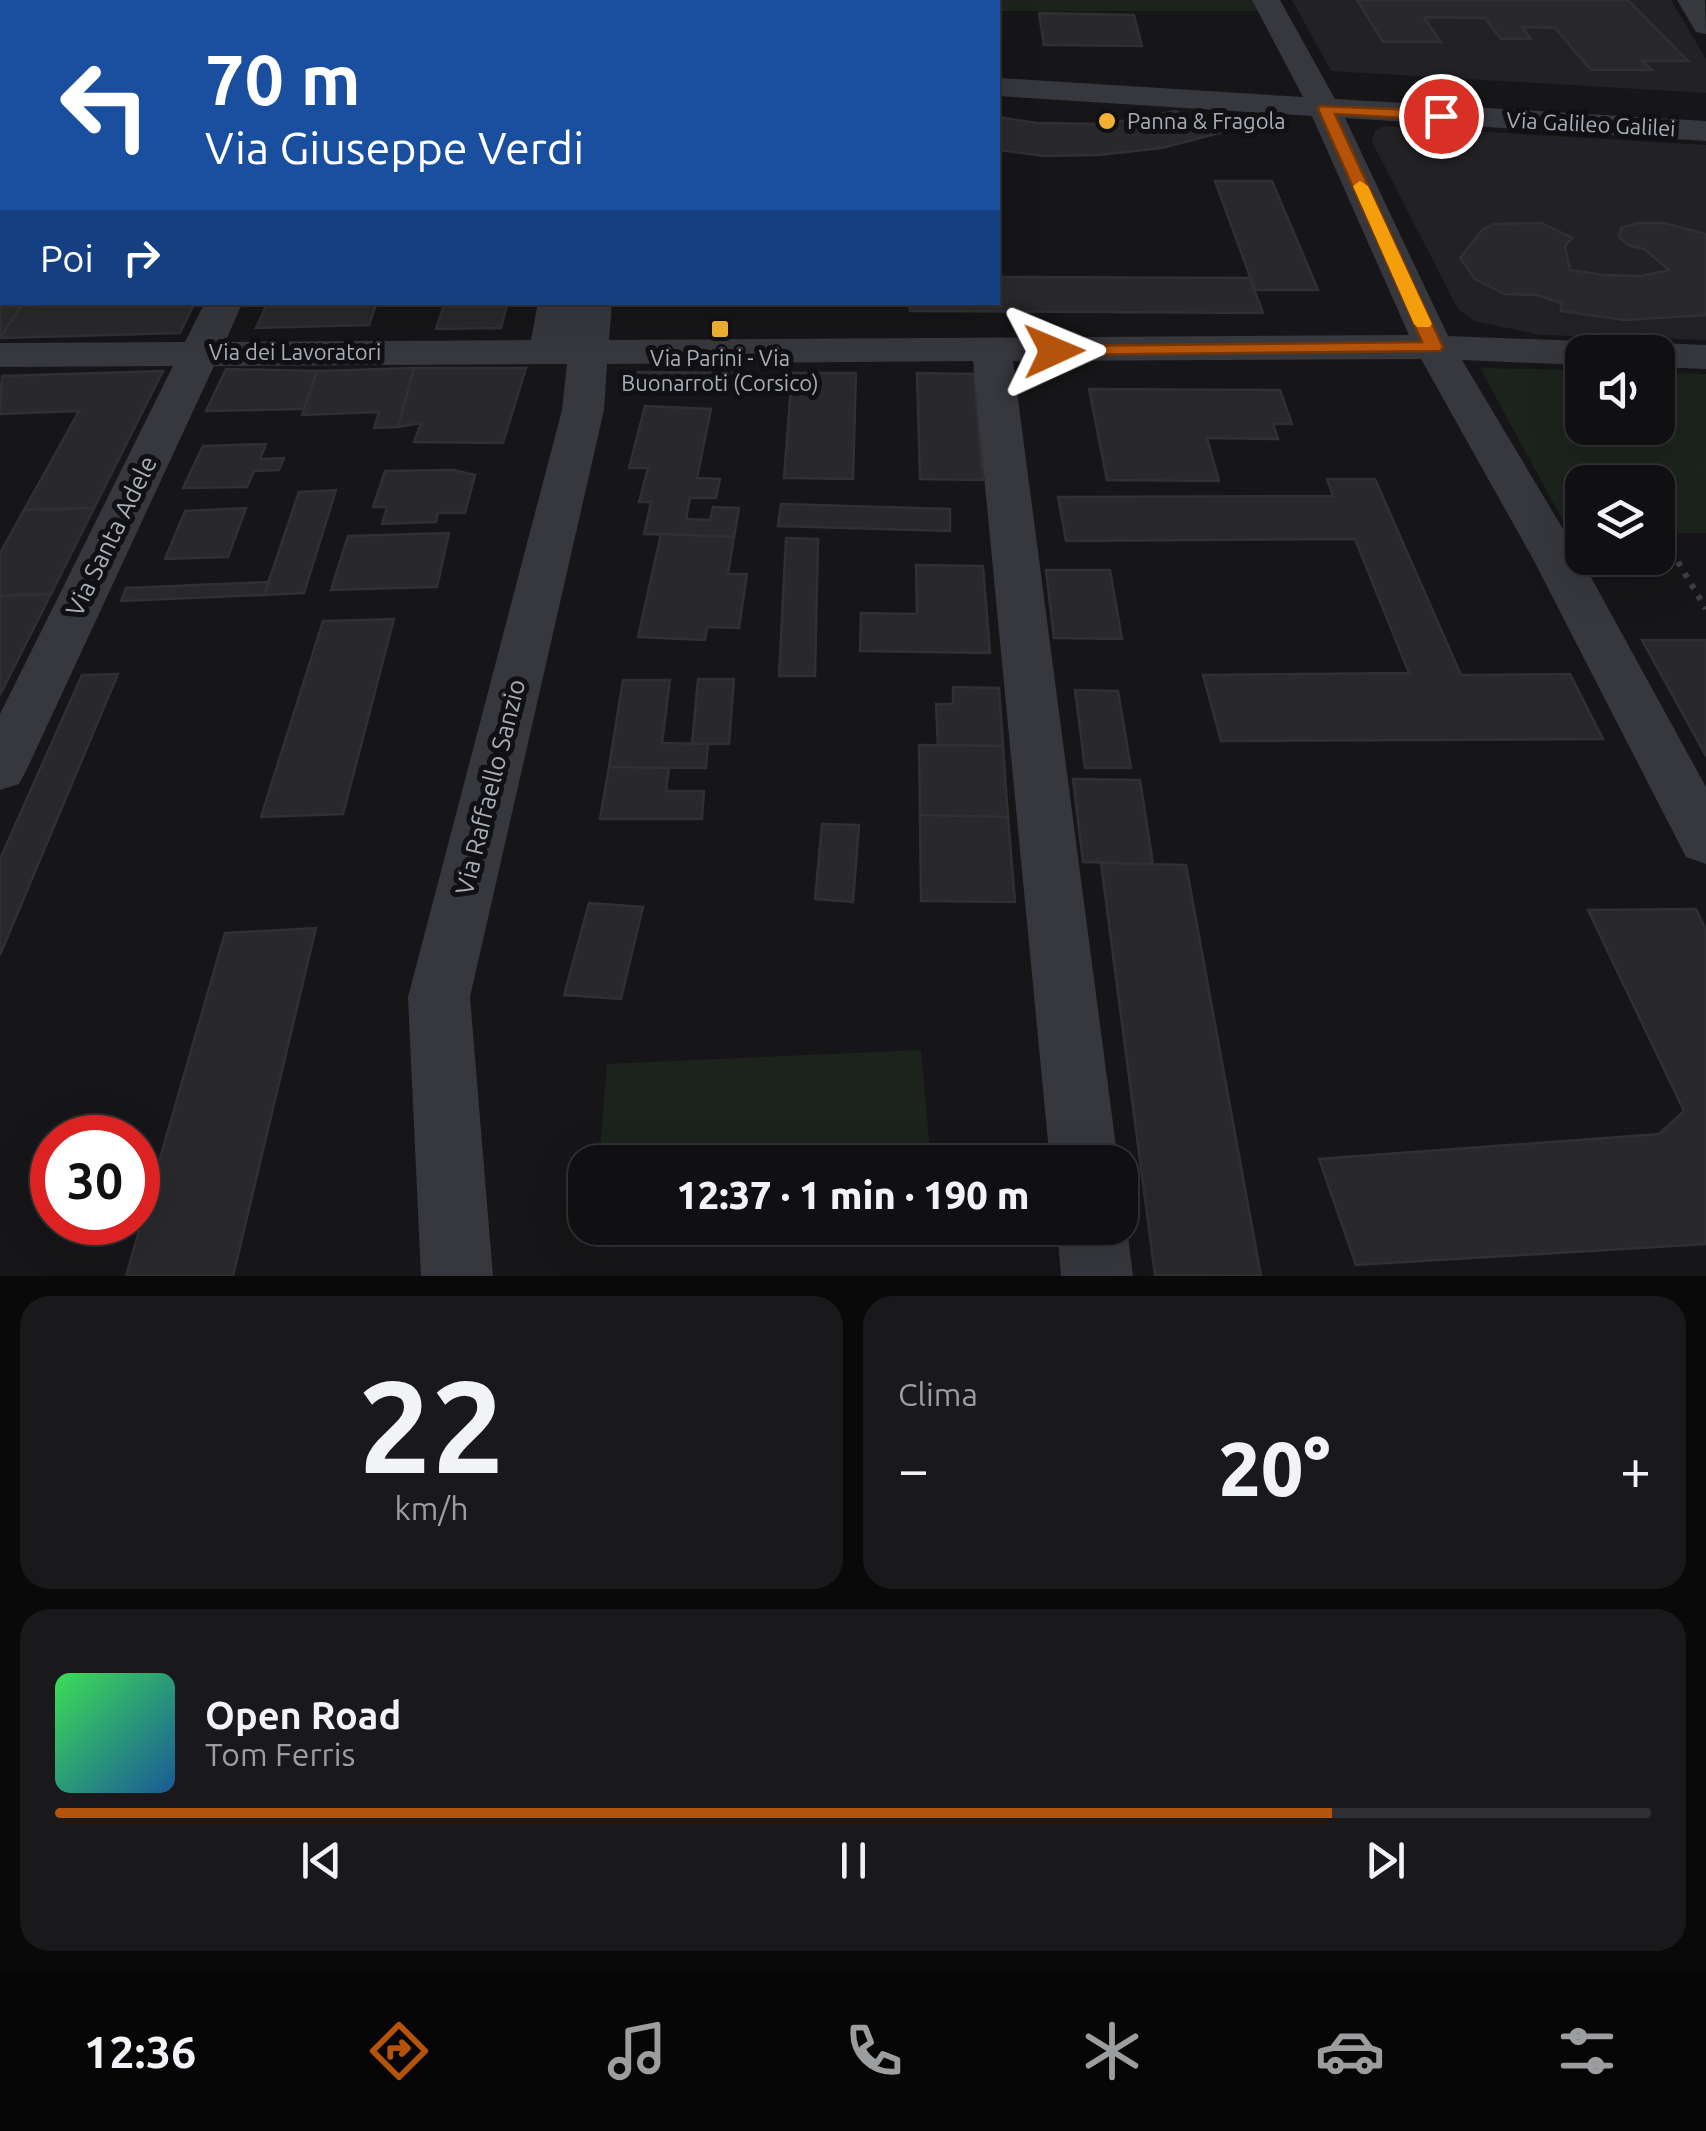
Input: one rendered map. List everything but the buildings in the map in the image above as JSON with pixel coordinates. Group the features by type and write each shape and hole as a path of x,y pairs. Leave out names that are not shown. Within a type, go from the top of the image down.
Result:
{"street":[{"path":"1266,0 1320,100 1434,347 1557,559 1706,840"},
{"path":"1690,0 1706,26"},
{"name":"Via Galileo Galilei","path":"1000,72 1706,131"},
{"name":"Via Galileo Galilei","path":"1000,87 1706,112"},
{"name":"Via Santa Adele","path":"0,769 222,305"},
{"name":"Via Raffaello Sanzio","path":"456,1276 439,997 583,410 577,335 559,305"},
{"name":"Via dei Lavoratori","path":"0,355 199,352 577,335 992,352 1434,347 1565,351"},
{"path":"992,352 1082,1145"},
{"path":"1675,356 1706,357"},
{"path":"1094,1245 1097,1276"}],"path":[{"path":"1678,562 1706,610"}],"shaded area":[{"path":"1000,0 1256,0 1262,11 1000,11"},
{"path":"1292,0 1671,0 1706,59 1706,93 1331,71"},
{"path":"1385,126 1706,145 1706,340 1675,339 1675,335 1540,335 1474,321 1458,309 1372,142 1375,130"},
{"path":"1480,368 1565,370 1565,445 1675,445 1675,373 1706,374 1706,533 1675,533 1675,465 1565,465 1565,525"},
{"path":"921,1050 929,1145 600,1145 607,1064"}],"slow traffic":[{"path":"1360,186 1423,324"}],"place":[{"name":"Panna & Fragola","path":"1107,121"},
{"name":"Via Parini - Via Buonarroti (Corsico)","path":"720,329"}],"route":[{"path":"1054,351 1434,347 1326,109 1441,116"}]}
